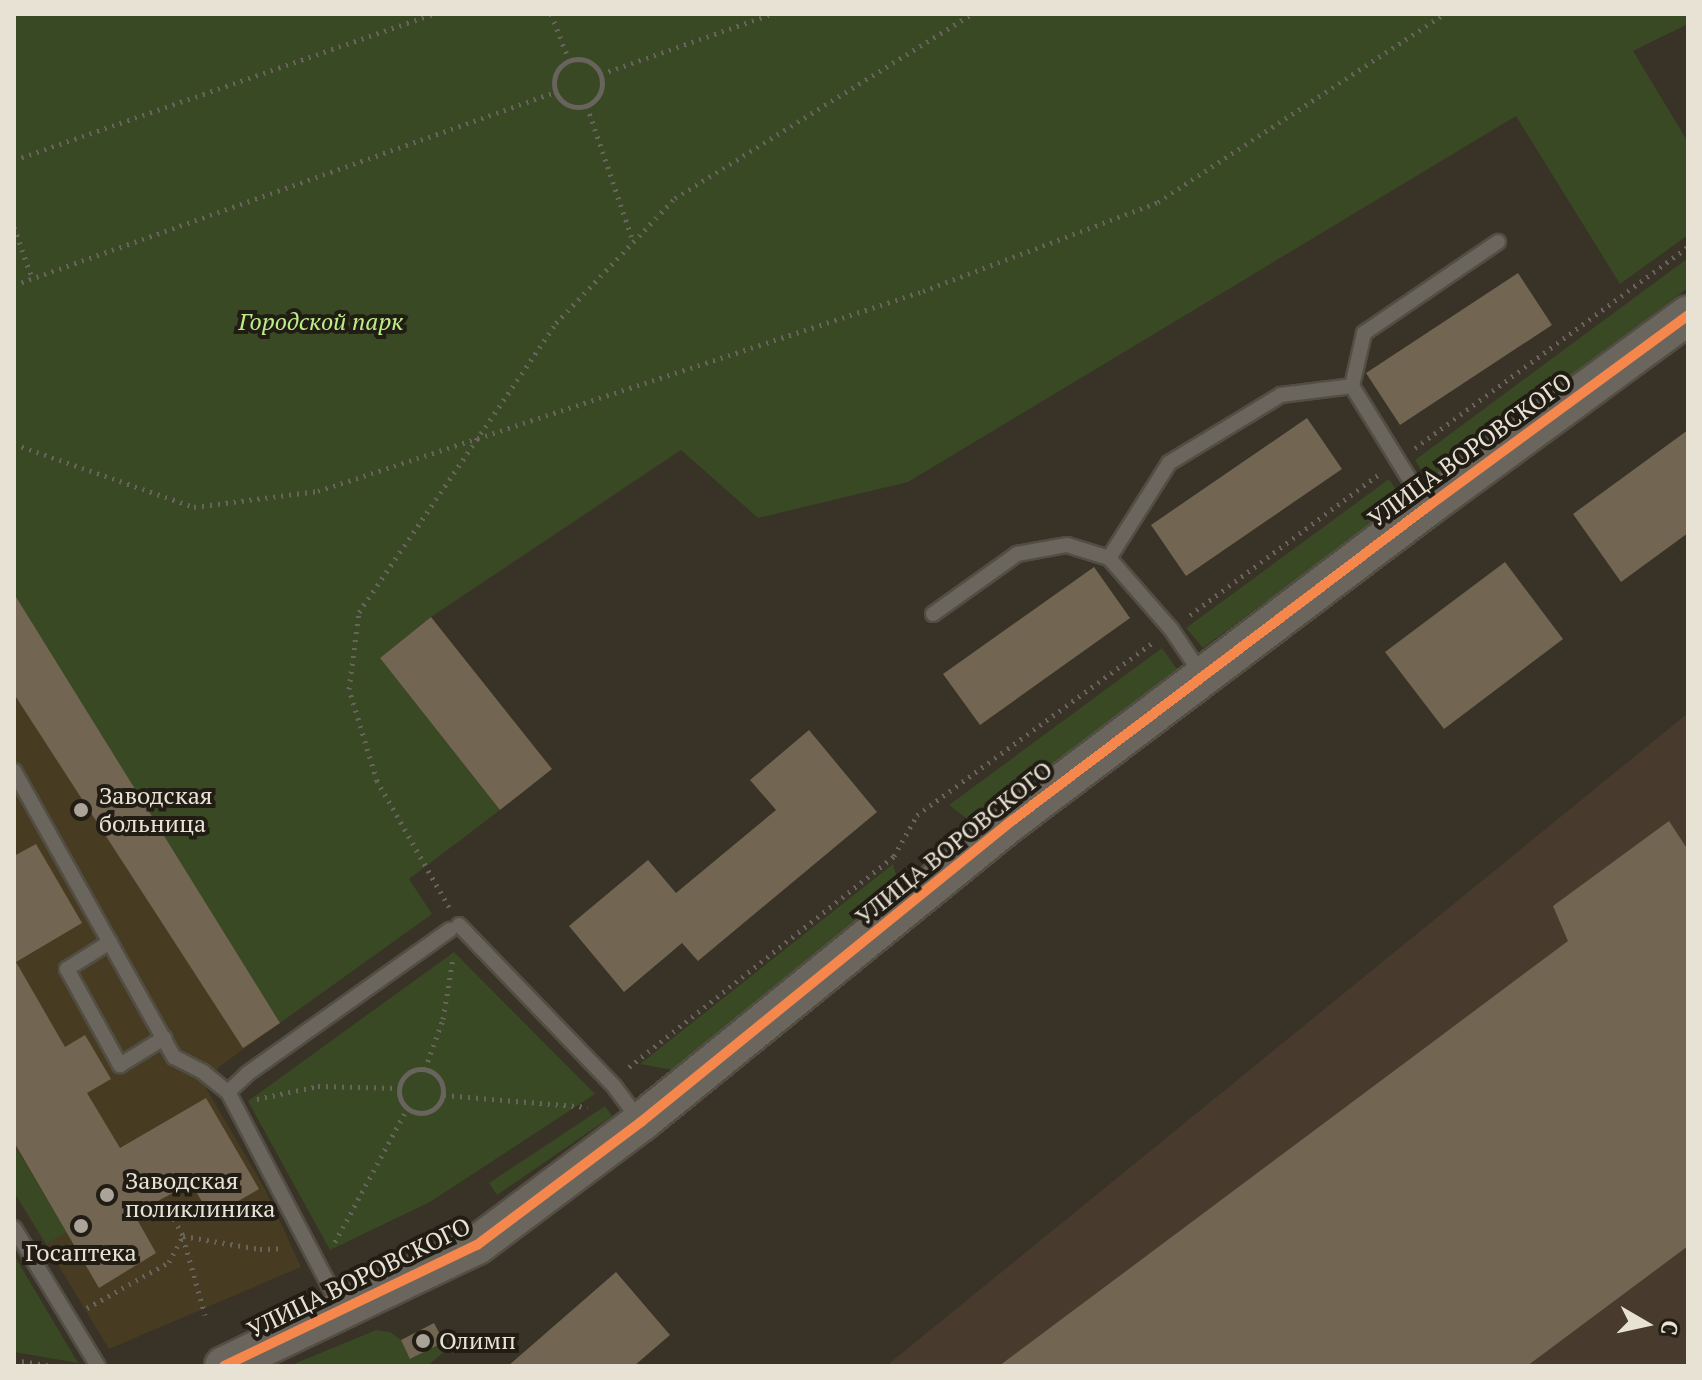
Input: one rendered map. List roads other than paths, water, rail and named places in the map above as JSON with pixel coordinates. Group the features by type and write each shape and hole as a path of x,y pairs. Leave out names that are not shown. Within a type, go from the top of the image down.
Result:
{"street":[{"name":"УЛИЦА ВОРОВСКОГО","path":"224,1366 477,1245 641,1122 1013,820 1202,675 1688,315"}],"lane":[{"path":"1427,507 1352,386 1364,333 1498,242"},
{"path":"1109,558 1169,463 1281,395 1352,386"},
{"path":"933,614 1017,554 1067,545 1109,558 1171,629 1202,675"},
{"path":"14,771 174,1057 203,1072 228,1092 342,1310"},
{"path":"228,1092 247,1074 454,927 614,1086 641,1122"},
{"path":"110,942 67,969 120,1065 164,1038"},
{"path":"14,1228 98,1366"}],"place":[{"name":"Заводская больница","path":"81,810"},
{"name":"Заводская поликлиника","path":"107,1195"},
{"name":"Госаптека","path":"81,1226"},
{"name":"Олимп","path":"423,1341"}],"park label":[{"name":"Городской парк","path":"321,322"}]}
